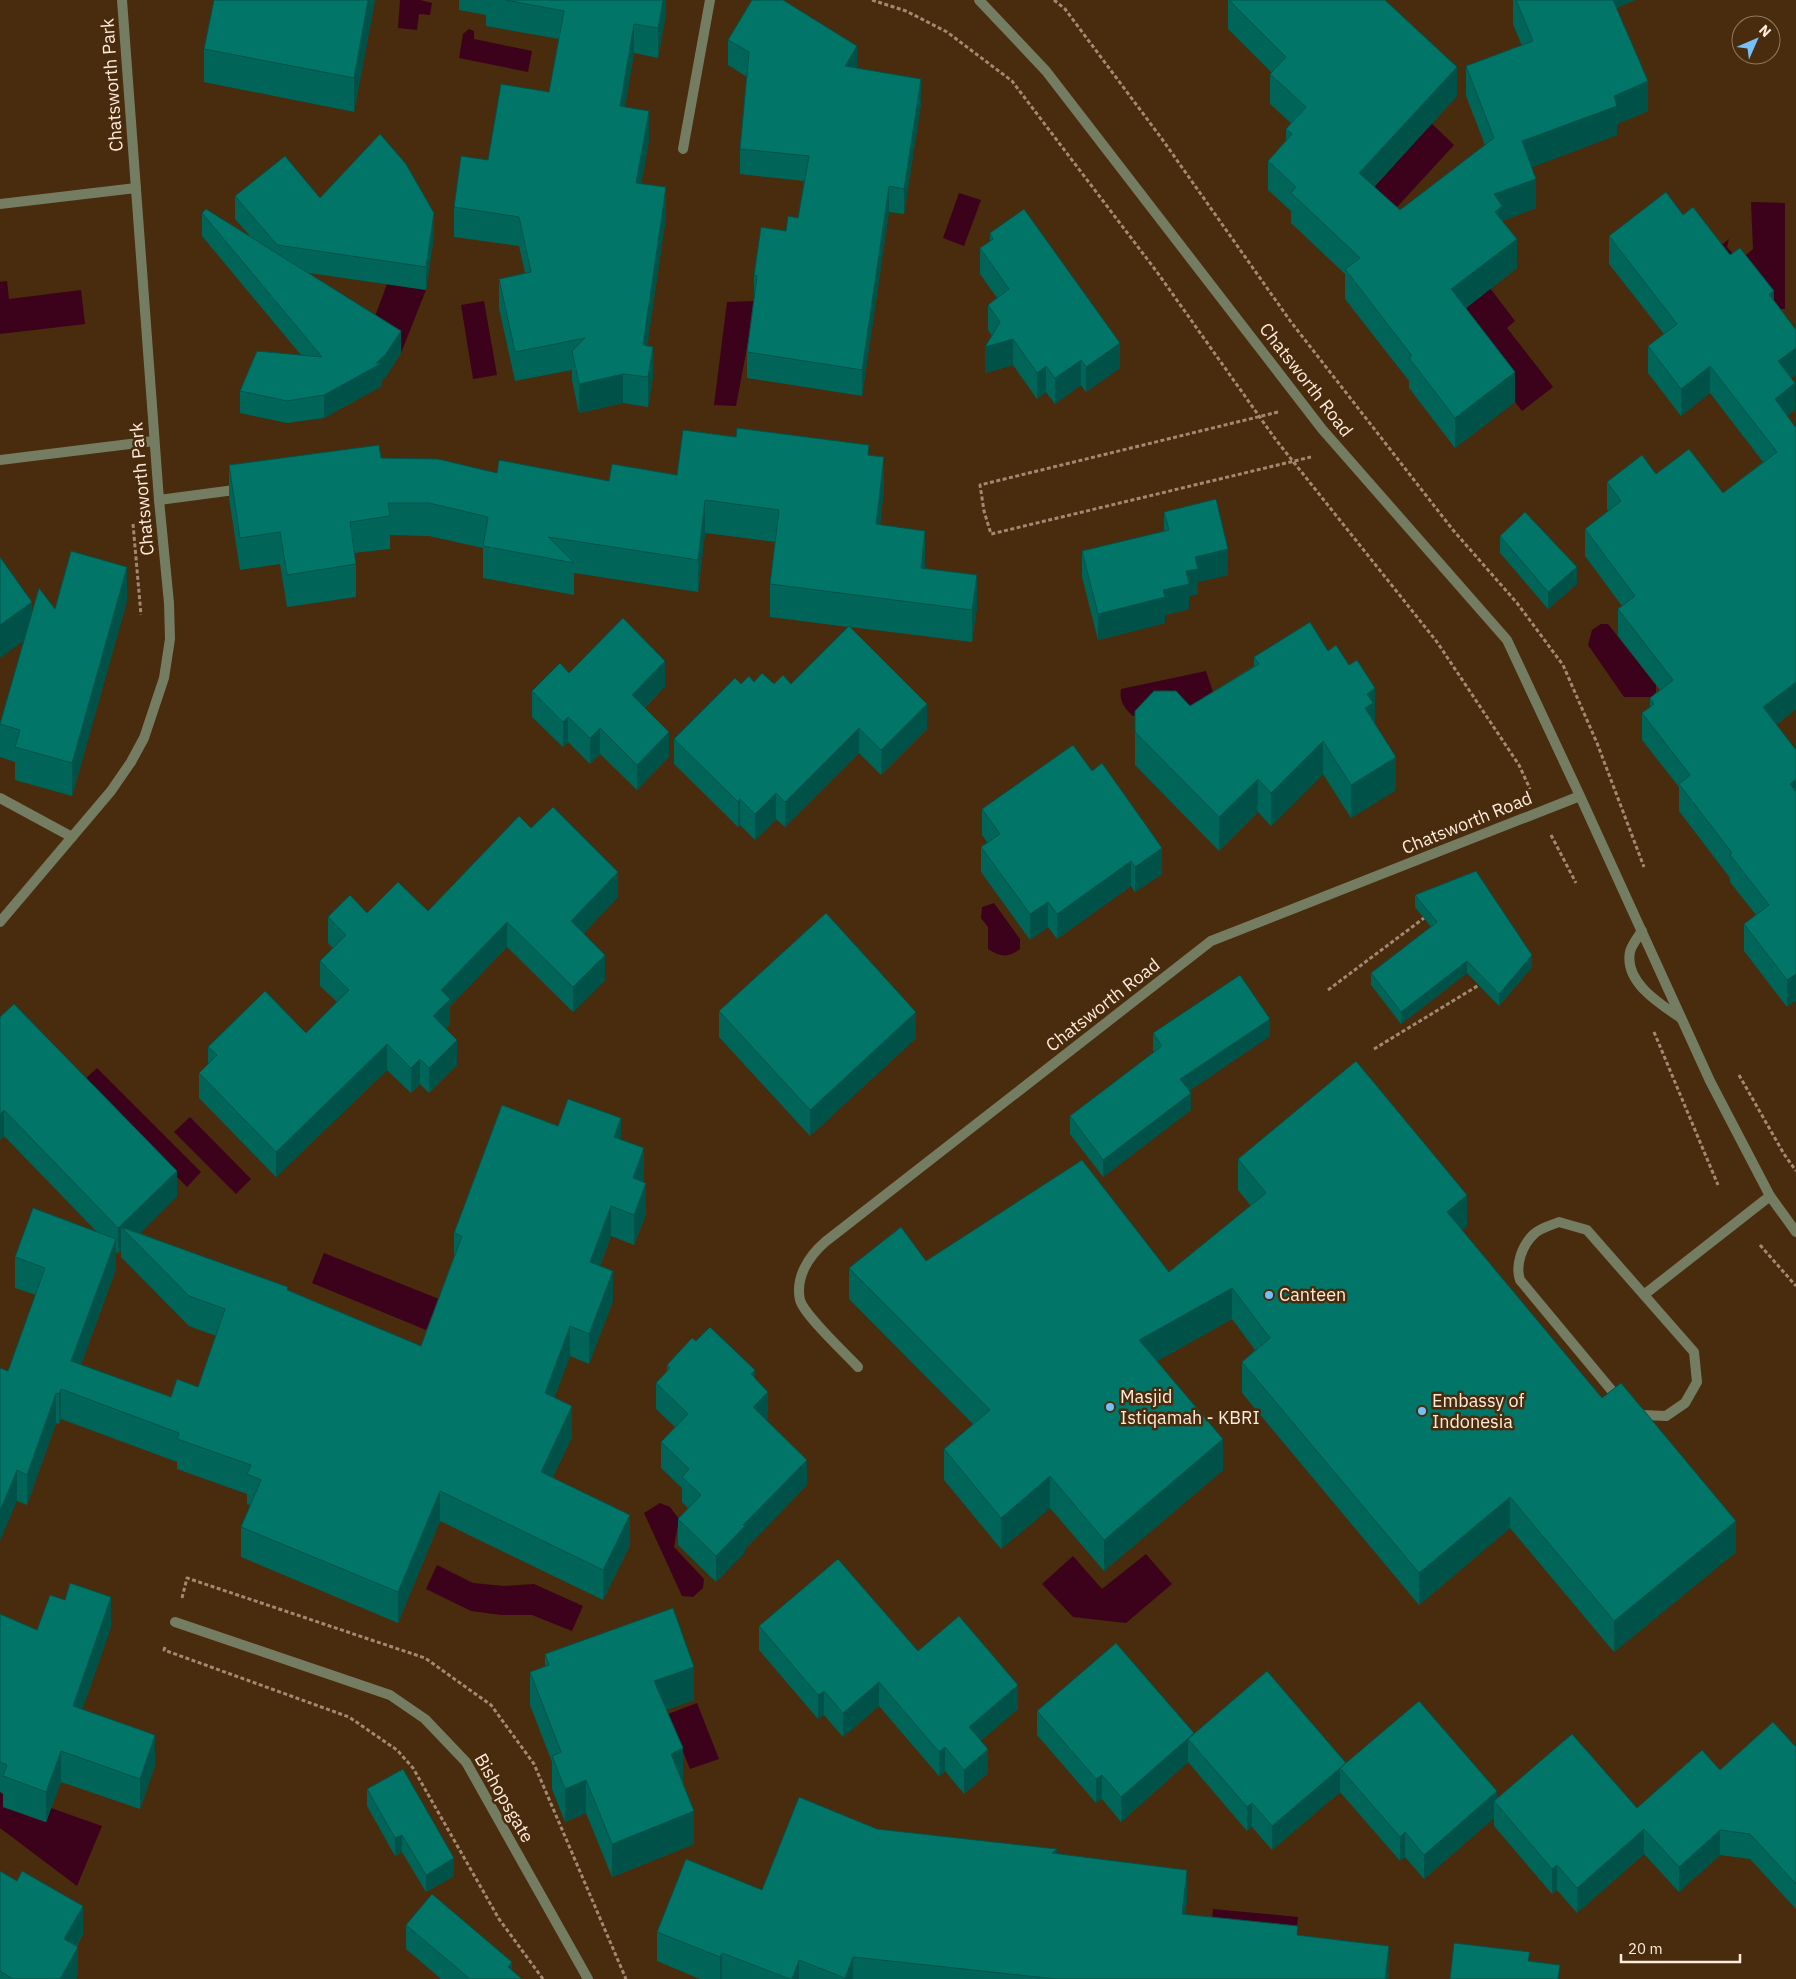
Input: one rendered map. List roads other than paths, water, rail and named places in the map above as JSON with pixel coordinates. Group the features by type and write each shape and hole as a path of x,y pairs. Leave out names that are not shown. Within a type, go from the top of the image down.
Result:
{"street":[{"name":"Chatsworth Park","path":"0,922 111,791 131,762 144,738 164,678 170,639 169,604 154,442 122,0"},
{"path":"683,149 710,0"},
{"name":"Chatsworth Road","path":"979,0 1046,71 1341,451 1507,640 1710,1081 1770,1196 1796,1232"},
{"path":"0,204 136,188"},
{"path":"0,460 154,442"},
{"path":"159,500 256,487"},
{"name":"Chatsworth Road","path":"858,1367 812,1318 800,1300 801,1277 811,1254 825,1242 1211,942 1580,796"},
{"path":"0,798 72,837"},
{"path":"1642,931 1630,952 1633,978 1657,1002 1681,1018"},
{"path":"1645,1294 1770,1196"},
{"path":"1559,1222 1586,1230 1645,1294 1694,1352 1697,1382 1685,1403 1666,1416 1643,1415 1624,1404 1520,1280 1518,1272 1520,1256 1535,1233 1559,1222"},
{"name":"Bishopsgate","path":"175,1622 390,1694 425,1719 466,1762 588,1979"}],"place":[{"name":"Canteen","path":"1269,1295"},
{"name":"Masjid Istiqamah - KBRI","path":"1110,1407"},
{"name":"Embassy of Indonesia","path":"1422,1411"}]}
